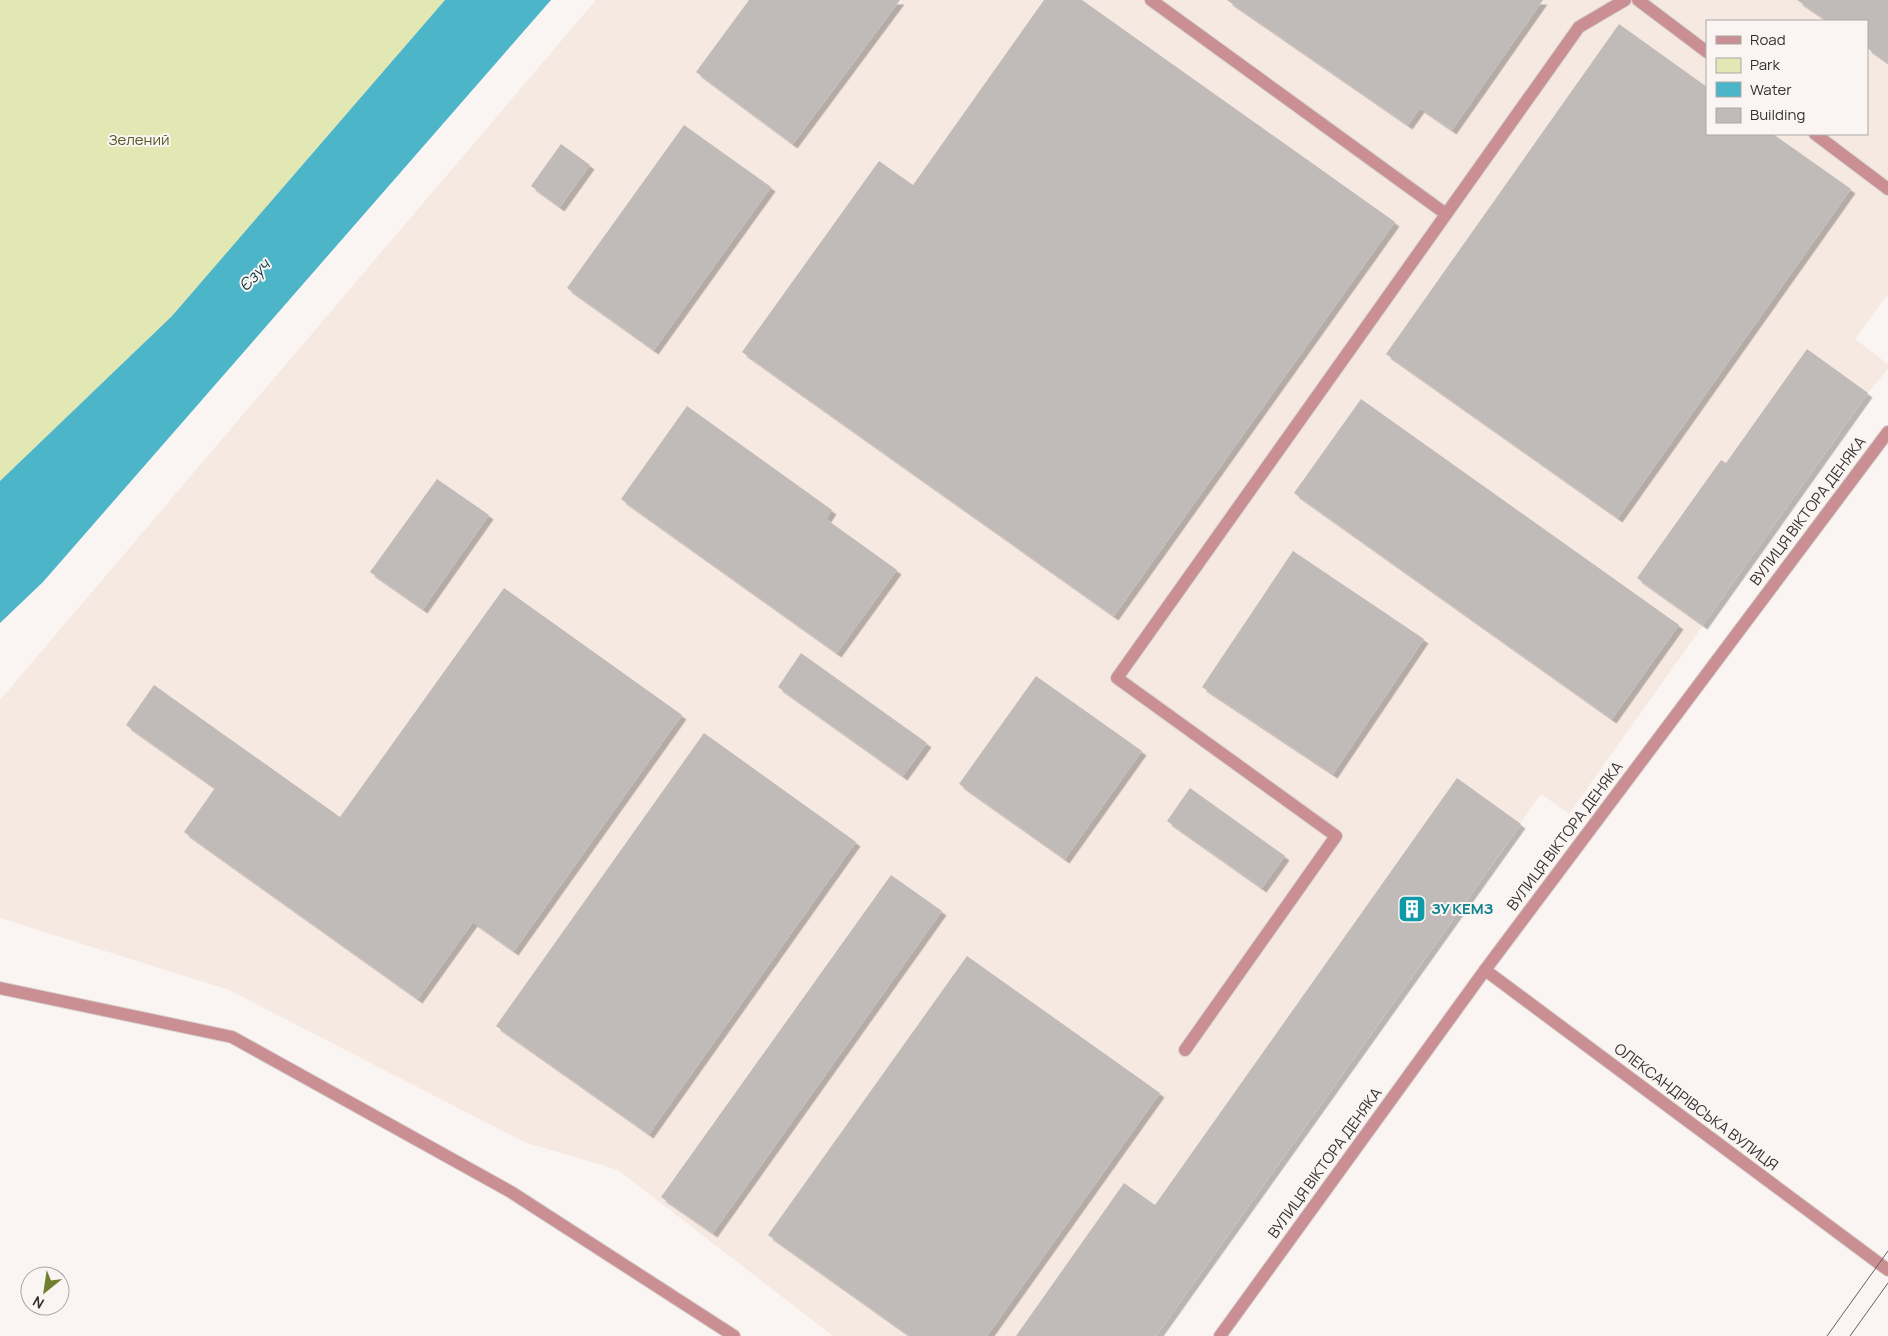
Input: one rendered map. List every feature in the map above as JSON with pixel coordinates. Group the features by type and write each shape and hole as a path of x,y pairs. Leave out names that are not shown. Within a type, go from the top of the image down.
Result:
{"street":[{"path":"1151,0 1446,214"},
{"path":"1185,1050 1336,836 1117,678 1579,27 1625,0"},
{"path":"1638,0 1706,51"},
{"path":"1815,135 1888,189"},
{"name":"ВУЛИЦЯ ВІКТОРА ДЕНЯКА","path":"1220,1336 1485,970 1888,432"},
{"name":"ОЛЕКСАНДРІВСЬКА ВУЛИЦЯ","path":"1485,970 1888,1270"},
{"path":"0,988 232,1037 512,1192 734,1336"}],"shaded area":[{"path":"596,0 1888,0 1888,294 1855,339 1888,364 1888,369 1868,393 1569,814 1541,794 1156,1336 833,1336 618,1170 524,1142 229,990 0,918 0,700"}],"green space":[{"name":"Зелений","path":"0,0 445,0 172,316 0,481"}],"water":[{"name":"Єзуч","path":"445,0 551,0 43,582 0,623 0,481 172,316"}],"building":[{"path":"749,0 900,0 793,144 696,72"},
{"path":"1044,0 1082,0 1395,222 1114,616 742,352 879,161 913,185"},
{"path":"1227,0 1543,0 1452,130 1420,108 1408,125"},
{"path":"1797,0 1888,0 1888,63 1868,49 1868,20 1827,20"},
{"path":"1619,24 1706,86 1706,135 1774,135 1851,189 1618,518 1386,354"},
{"path":"684,125 771,187 654,350 567,288"},
{"path":"561,144 590,165 560,207 531,186"},
{"path":"1807,349 1868,393 1703,625 1637,578 1721,460 1726,463"},
{"path":"1361,399 1679,625 1612,719 1294,493"},
{"path":"687,406 832,510 826,519 897,570 837,653 621,499"},
{"path":"437,479 489,515 423,609 370,572"},
{"path":"1293,551 1424,639 1333,774 1202,687"},
{"path":"504,588 682,715 514,951 473,922 418,999 184,832 215,788 126,725 154,685 340,817"},
{"path":"801,653 927,743 903,776 778,687"},
{"path":"1036,676 1142,751 1065,859 959,784"},
{"path":"704,733 856,842 649,1134 496,1026"},
{"path":"1457,778 1521,824 1156,1336 1016,1336 1124,1183 1155,1205"},
{"path":"1190,788 1285,856 1262,888 1167,821"},
{"path":"891,875 942,911 713,1233 661,1197"},
{"path":"967,956 1160,1093 987,1336 910,1336 768,1235"}],"tram line":[{"path":"1827,1336 1888,1251"},
{"path":"1850,1336 1888,1283"}],"place":[{"name":"ЗУ КЕМЗ","path":"1412,909"}]}
